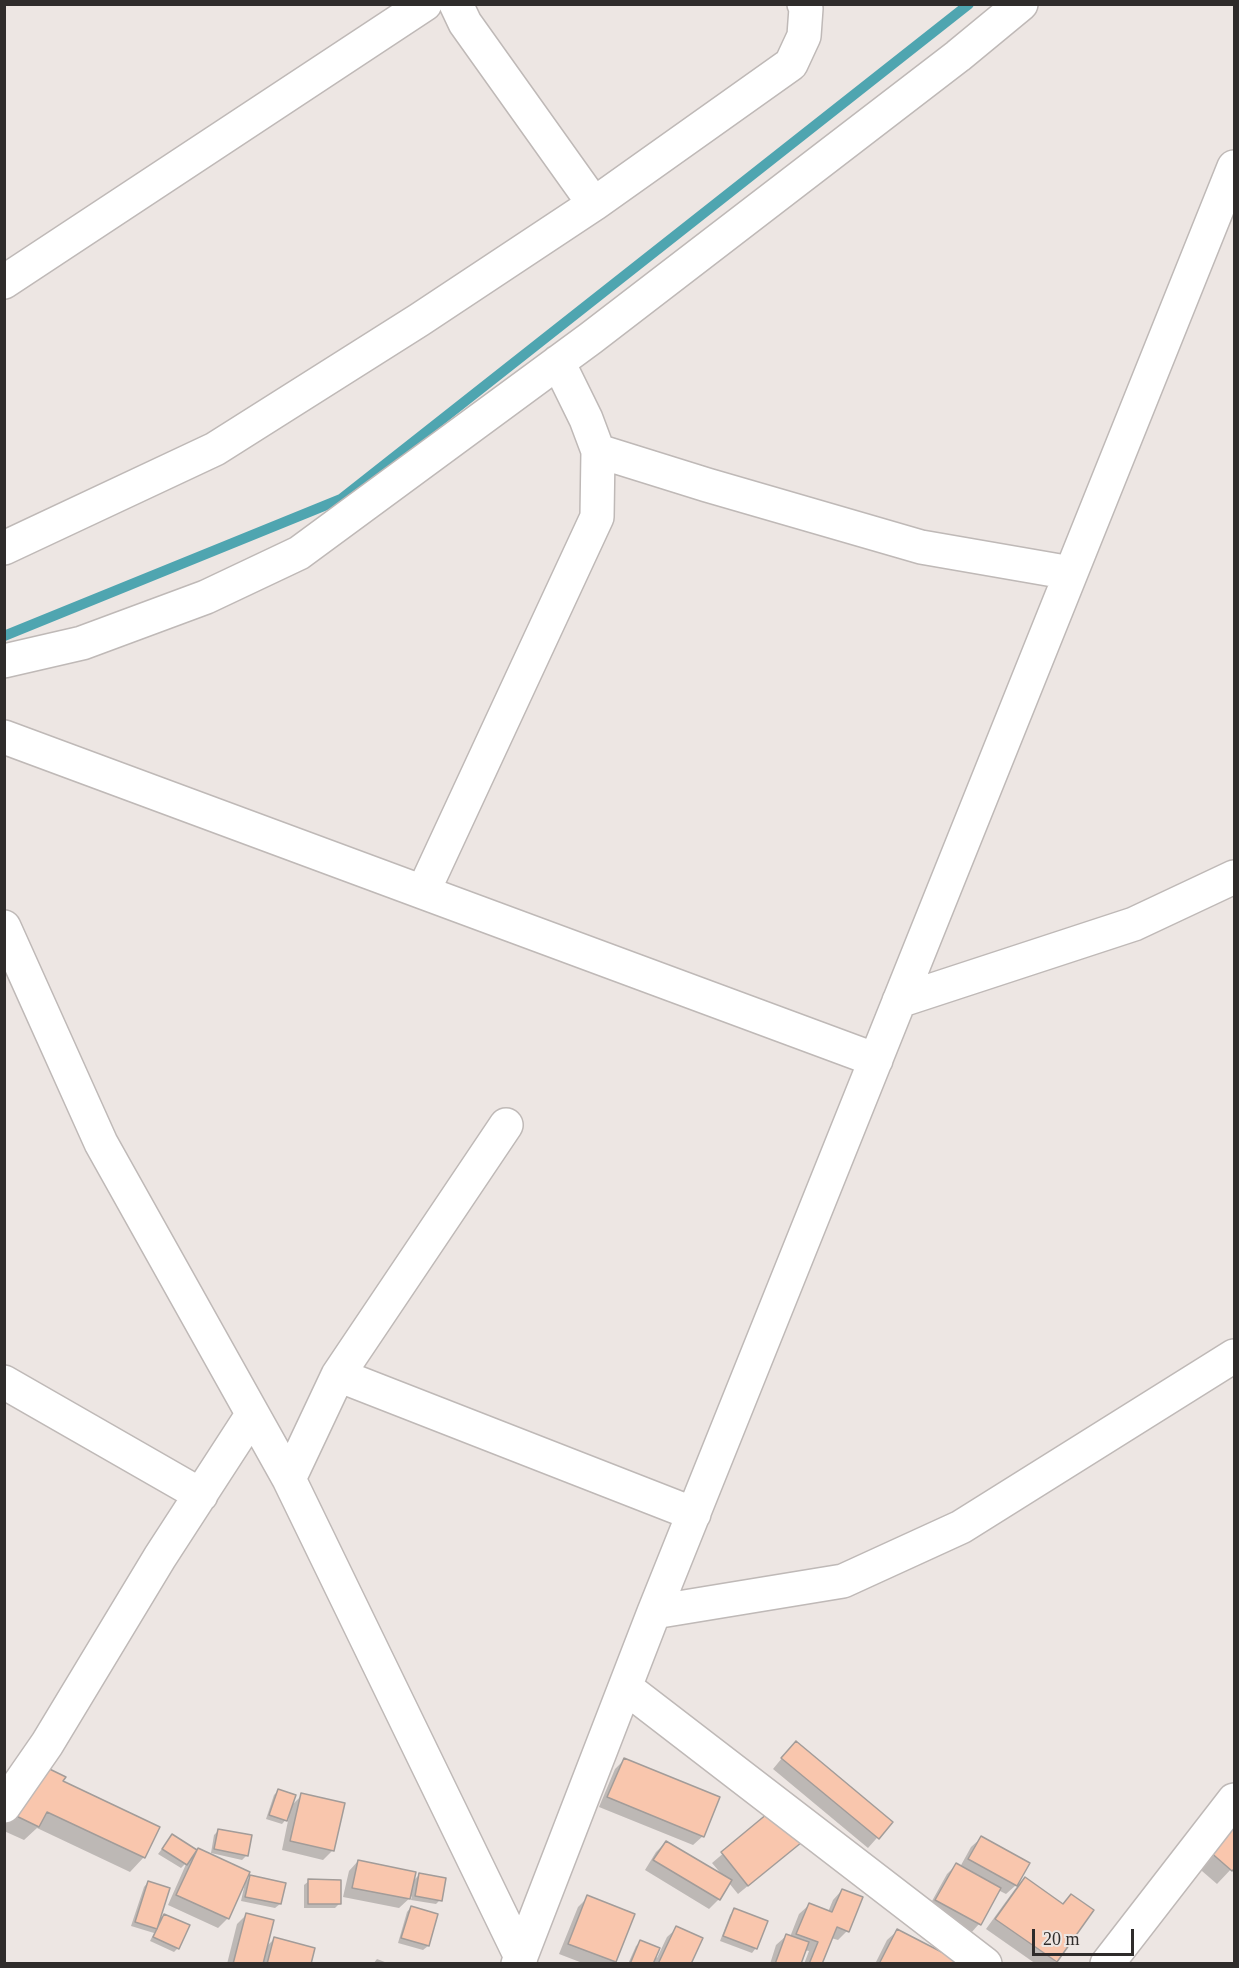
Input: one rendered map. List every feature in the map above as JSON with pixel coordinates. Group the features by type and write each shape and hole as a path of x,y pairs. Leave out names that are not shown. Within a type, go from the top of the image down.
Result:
{"street":[{"path":"4,282 425,4"},
{"path":"456,4 465,22 594,204"},
{"path":"4,548 215,449 419,320 594,204 791,64 804,36 806,8 804,4"},
{"path":"4,661 82,643 206,597 299,553 558,362 958,56 1022,4"},
{"path":"520,1960 654,1612 1234,167"},
{"path":"423,892 597,517 598,451 586,419 558,362"},
{"path":"598,451 921,547 1071,573"},
{"path":"4,737 876,1060"},
{"path":"899,1001 1134,924 1234,877"},
{"path":"4,927 101,1143 288,1479 520,1960"},
{"path":"288,1479 338,1375 506,1125"},
{"path":"654,1612 843,1581 961,1527 1149,1412 1234,1356"},
{"path":"338,1375 694,1514"},
{"path":"4,1383 201,1495"},
{"path":"4,1806 47,1744 252,1415"},
{"path":"625,1686 985,1964"},
{"path":"1107,1964 1234,1800"}],"building":[{"path":"796,1741 893,1822 879,1839 781,1758"},
{"path":"624,1758 720,1797 704,1837 607,1797"},
{"path":"33,1761 66,1777 63,1781 160,1827 145,1858 47,1812 39,1827 8,1812"},
{"path":"278,1789 296,1795 287,1821 269,1815"},
{"path":"1234,1790 1234,1869 1232,1871 1193,1837"},
{"path":"301,1793 345,1803 334,1851 290,1841"},
{"path":"779,1804 807,1838 748,1886 721,1852"},
{"path":"218,1829 252,1835 248,1856 214,1849"},
{"path":"172,1834 197,1850 187,1865 162,1849"},
{"path":"981,1836 1030,1863 1017,1886 968,1859"},
{"path":"666,1841 732,1880 720,1900 653,1860"},
{"path":"198,1848 250,1872 229,1919 176,1895"},
{"path":"358,1860 416,1872 410,1899 352,1888"},
{"path":"956,1863 1001,1888 981,1925 935,1900"},
{"path":"419,1873 446,1878 442,1901 415,1896"},
{"path":"250,1875 286,1883 281,1904 245,1897"},
{"path":"1025,1877 1063,1904 1071,1894 1094,1910 1057,1962 995,1919"},
{"path":"308,1879 341,1880 341,1904 308,1904"},
{"path":"148,1881 170,1888 157,1929 135,1922"},
{"path":"842,1889 863,1897 849,1932 837,1927 822,1964 809,1964 818,1942 796,1934 809,1903 832,1912"},
{"path":"587,1895 635,1914 616,1962 568,1944"},
{"path":"411,1906 438,1914 429,1946 401,1938"},
{"path":"734,1908 768,1921 757,1949 723,1936"},
{"path":"246,1913 274,1920 263,1964 233,1964"},
{"path":"164,1914 190,1925 179,1949 153,1937"},
{"path":"676,1926 703,1938 691,1964 658,1964"},
{"path":"897,1929 961,1962 960,1964 879,1964"},
{"path":"786,1934 809,1942 801,1964 775,1964"},
{"path":"274,1937 315,1948 311,1964 267,1964"},
{"path":"640,1940 660,1948 653,1964 630,1964"}],"waterway":[{"path":"4,636 341,499 969,4"}]}
